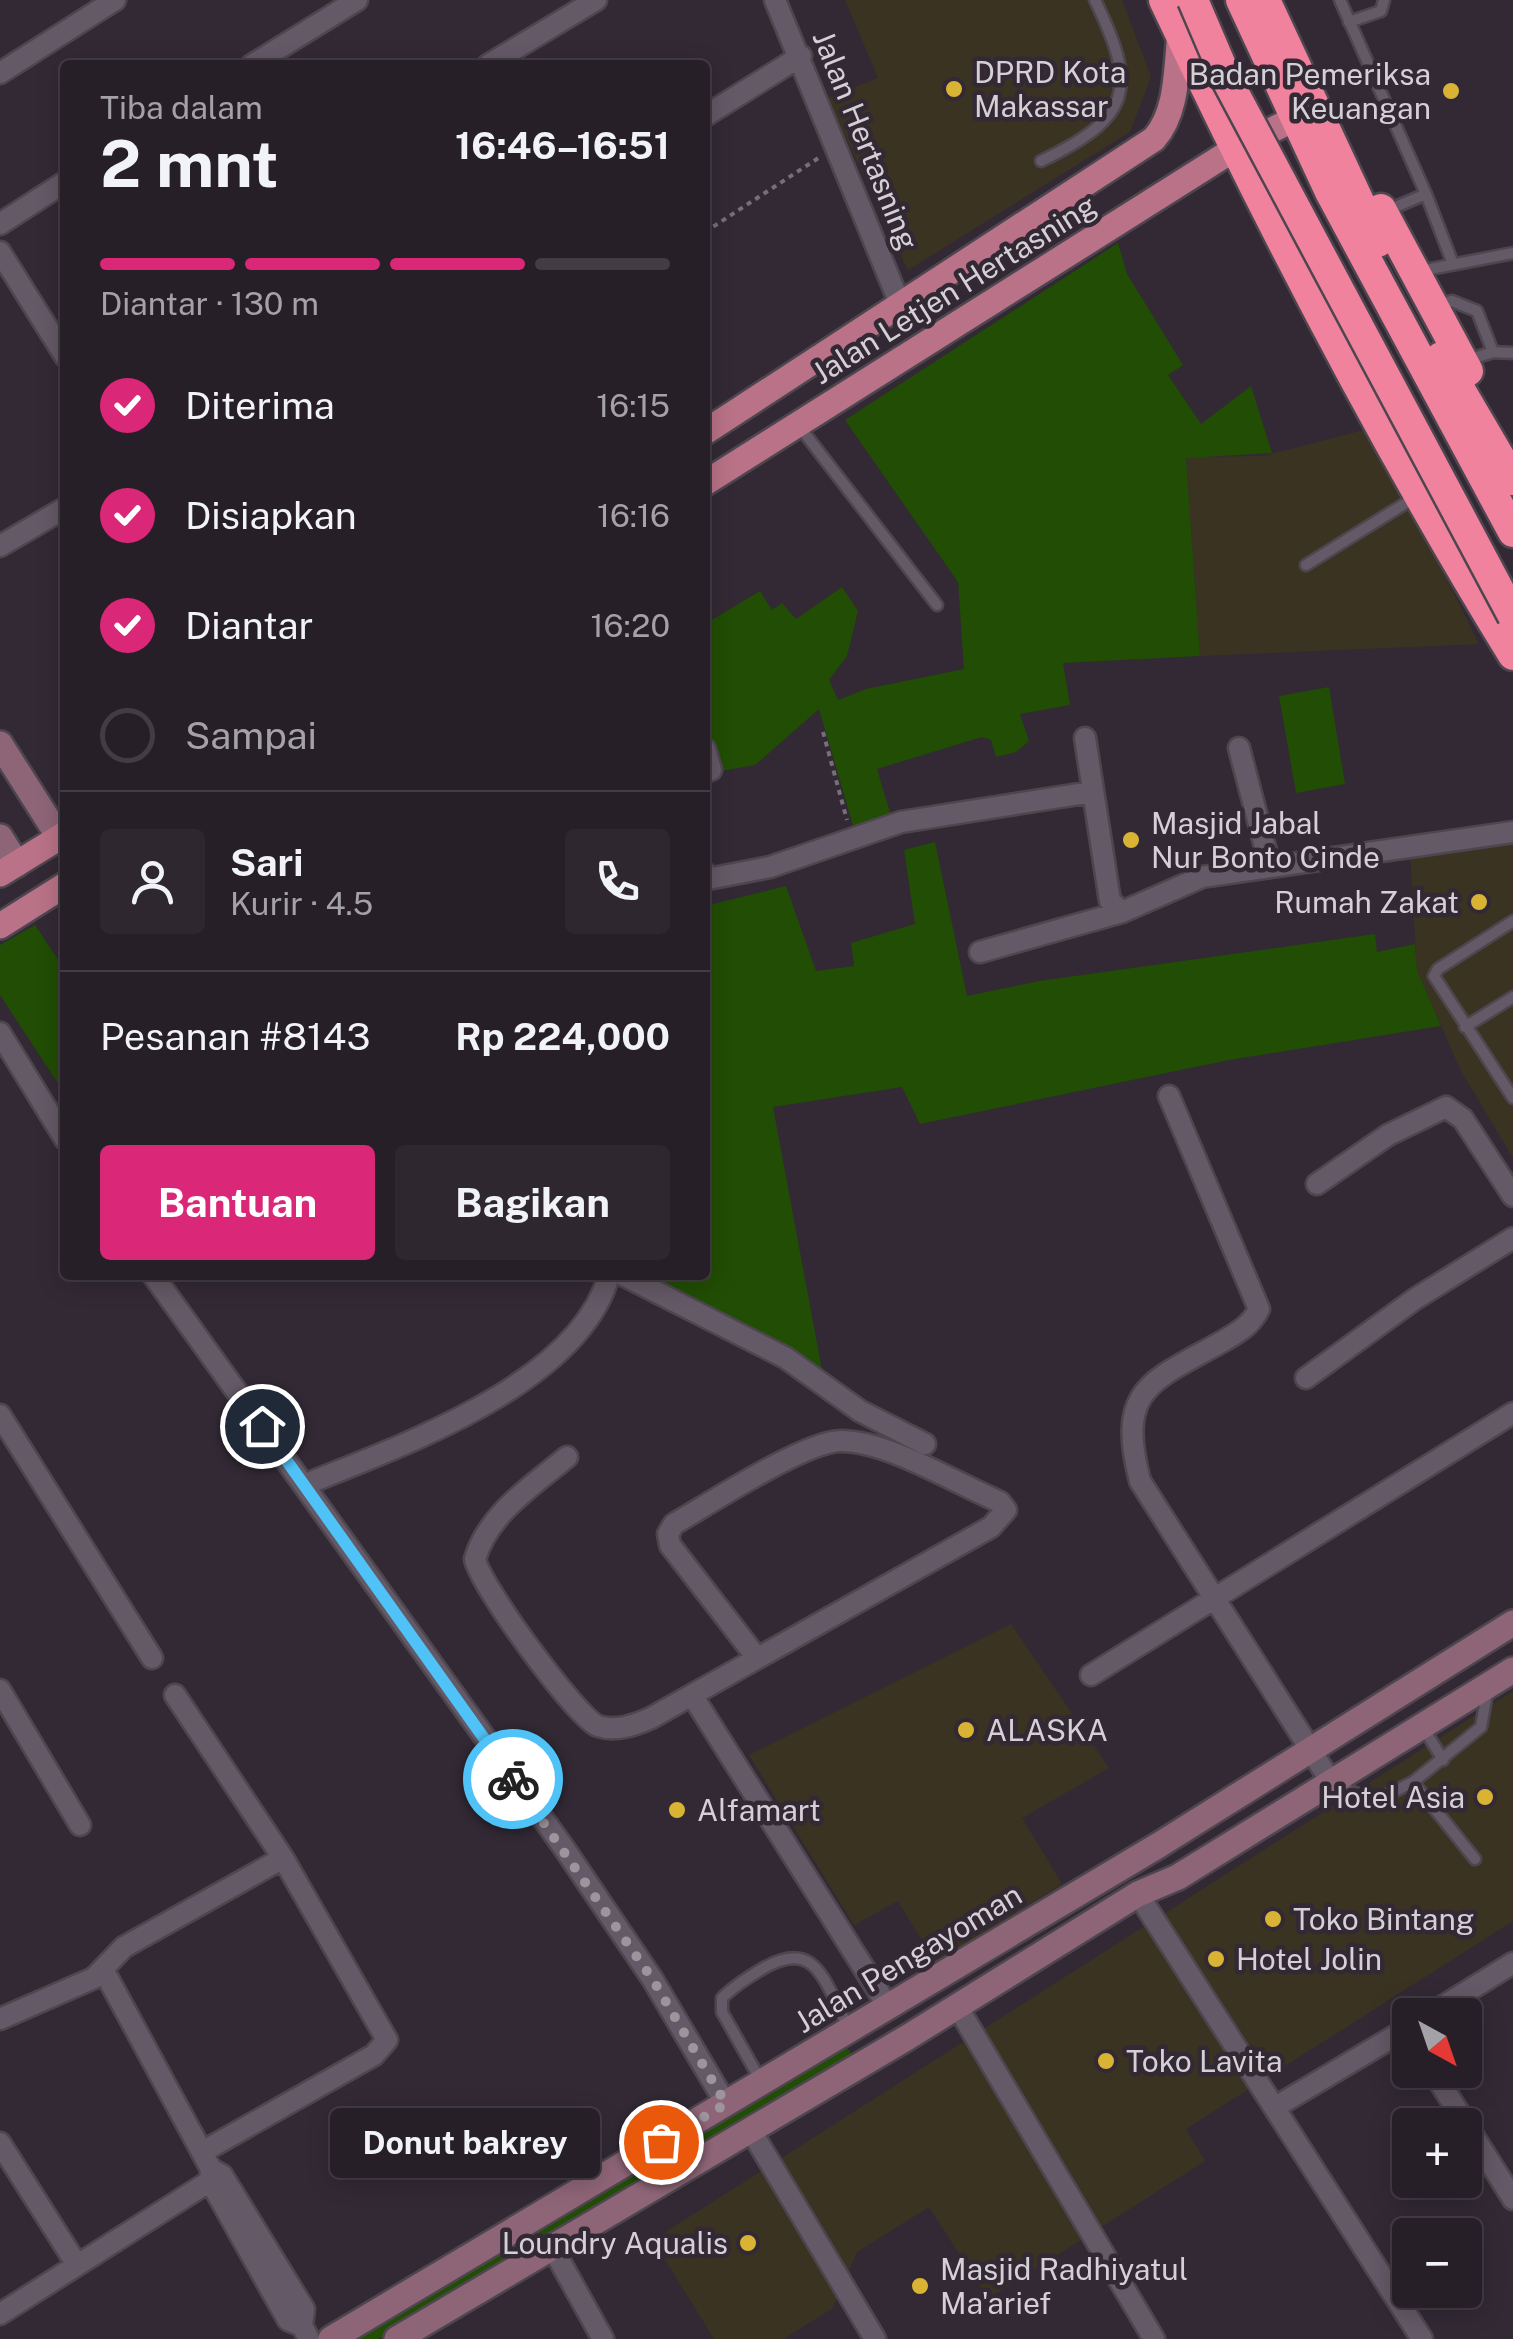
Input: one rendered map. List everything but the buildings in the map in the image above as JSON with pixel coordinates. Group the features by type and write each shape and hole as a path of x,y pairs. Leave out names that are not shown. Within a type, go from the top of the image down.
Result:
{"highway":[{"path":"1164,0 1236,148 1420,495 1513,655"},
{"path":"1192,0 1228,82 1513,616"},
{"path":"1240,0 1294,119 1513,532"},
{"path":"1265,0 1393,276 1513,480"},
{"path":"1278,0 1383,212 1513,455"}],"main road":[{"name":"Jalan Letjen Hertasning","path":"710,429 1154,140 1166,126 1172,107 1180,34"},
{"name":"Jalan Letjen Hertasning","path":"710,481 1236,148 1294,119"},
{"path":"8,869 60,837"},
{"path":"0,926 60,888"}],"street":[{"path":"0,73 115,0"},
{"path":"260,60 357,0"},
{"path":"496,60 596,0"},
{"name":"Jalan Hertasning","path":"776,0 900,304"},
{"path":"710,113 801,56"},
{"path":"0,224 60,185"},
{"path":"0,252 58,330"},
{"path":"0,546 60,511"},
{"path":"1085,738 1110,901 1122,912"},
{"path":"0,744 60,833"},
{"path":"1239,748 1270,866"},
{"path":"710,876 770,866 901,822 1092,792"},
{"path":"980,952 1122,912 1202,877 1513,832"},
{"path":"0,837 8,869"},
{"path":"0,1033 60,1131"},
{"path":"1169,1096 1259,1309 1246,1328 1154,1381 1138,1398 1131,1418 1133,1452 1140,1481 1330,1782"},
{"path":"1317,1184 1388,1135 1446,1107 1463,1120 1513,1196"},
{"path":"1306,1378 1415,1299 1513,1238"},
{"path":"157,1280 590,1886 726,2104"},
{"path":"304,1485 441,1427 530,1374 577,1330 602,1295 607,1280"},
{"path":"633,1280 786,1358 860,1412 925,1444"},
{"path":"1091,1675 1513,1412"},
{"path":"0,1415 152,1658"},
{"path":"567,1457 488,1530 474,1558 484,1584 591,1722 626,1727 692,1695 991,1527 1006,1510 1000,1502 890,1454 839,1441 802,1454 674,1524 668,1534 670,1545 757,1658"},
{"name":"Jalan Pengayoman","path":"331,2339 1160,1845 1513,1623"},
{"path":"397,2339 1138,1894 1178,1877 1513,1670"},
{"path":"0,1690 80,1825"},
{"path":"0,2314 77,2265 374,2056 387,2040 283,1858 175,1695"},
{"path":"692,1695 887,2005"},
{"path":"0,2019 104,1970 124,1947 283,1858"},
{"path":"1138,1894 1277,2106 1422,2339"},
{"path":"1456,1998 1513,1962"},
{"path":"104,1970 211,2169 304,2309 306,2333"},
{"path":"957,2006 1154,2339"},
{"path":"1277,2106 1392,2040"},
{"path":"1444,2088 1510,2186"},
{"path":"750,2129 875,2339"},
{"path":"0,2143 77,2265"},
{"path":"552,2247 603,2339"}],"lane":[{"path":"1041,162 1089,138 1106,119 1122,84 1120,52 1095,0"},
{"path":"1340,0 1453,264"},
{"path":"1349,22 1381,11 1384,0"},
{"path":"1383,212 1426,194"},
{"path":"1414,272 1513,254"},
{"path":"1432,306 1452,300 1468,304 1482,322 1494,352"},
{"path":"1463,361 1494,352 1513,353"},
{"path":"798,426 936,605"},
{"path":"1306,564 1420,495"},
{"path":"1511,1091 1434,976 1438,969 1513,921"},
{"path":"1465,1026 1513,997"},
{"path":"1330,1782 1375,1802 1413,1782 1481,1727 1488,1686"},
{"path":"1423,1726 1443,1760"},
{"path":"1413,1782 1475,1859"},
{"path":"762,2083 722,2012 722,1998 734,1986 786,1955 800,1956 814,1966 849,2029"}],"path":[{"path":"710,229 836,147"},
{"path":"823,732 852,839"}],"shaded area":[{"path":"845,0 1122,0 1151,77 1130,132 908,270 827,98 878,78"},
{"path":"1372,428 1479,644 1200,656 1186,457 1263,456"},
{"path":"1513,842 1513,1158 1460,1069 1417,970 1410,850"},
{"name":"ALASKA","path":"1011,1624 1109,1768 1022,1818 1062,1884 935,1962 898,1901 854,1925 749,1755"},
{"path":"1513,1691 1513,1921 1186,2129 1205,2161 988,2299 929,2207 857,2252 832,2309 783,2339 714,2339 653,2240"}],"green space":[{"path":"1118,243 1127,274 1183,365 1168,375 1201,424 1251,386 1272,453 1186,458 1200,656 1063,663 1070,705 1020,714 1029,741 1016,752 996,757 991,740 982,737 877,769 894,826 857,839 819,709 755,765 721,771 710,734 710,621 760,591 772,610 782,603 796,619 842,587 858,611 847,656 829,680 838,700 866,689 964,669 958,582 845,420"},
{"path":"1329,687 1345,784 1296,793 1279,696"},
{"path":"935,842 967,996 1039,981 1375,934 1377,952 1415,944 1417,970 1441,1026 1229,1060 920,1124 902,1087 773,1107 822,1370 647,1280 710,1280 710,905 786,886 816,971 854,966 851,943 915,924 904,850"},
{"path":"35,925 60,962 60,1086 0,995 0,945"},
{"path":"846,2046 851,2053 845,2060 379,2339 345,2339"}],"way so far":[{"path":"513,1779 653,1980 726,2104 661,2142"}],"place":[{"name":"DPRD Kota Makassar","path":"954,89"},
{"name":"Badan Pemeriksa Keuangan","path":"1451,91"},
{"name":"Masjid Jabal Nur Bonto Cinde","path":"1131,840"},
{"name":"Rumah Zakat","path":"1479,902"},
{"name":"ALASKA","path":"966,1730"},
{"name":"Hotel Asia","path":"1485,1797"},
{"name":"Alfamart","path":"677,1810"},
{"name":"Toko Bintang","path":"1273,1919"},
{"name":"Hotel Jolin","path":"1216,1959"},
{"name":"Toko Lavita","path":"1106,2061"},
{"name":"Donut bakrey","path":"661,2142"},
{"name":"Loundry Aqualis","path":"748,2243"},
{"name":"Masjid Radhiyatul Ma'arief","path":"920,2286"}],"route":[{"path":"262,1426 513,1779"}]}
